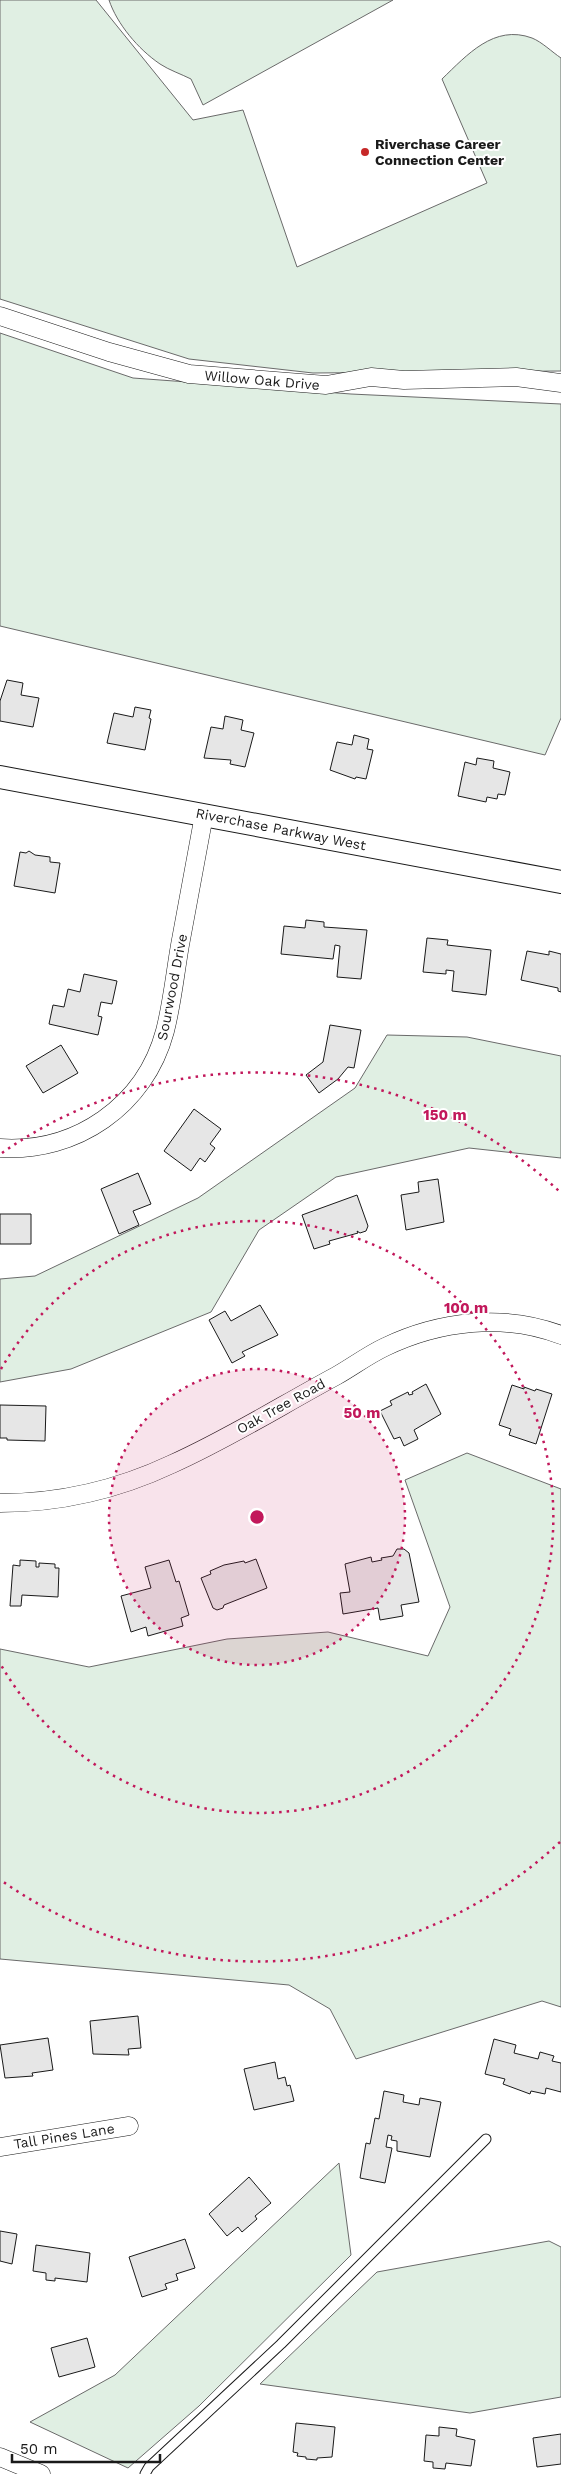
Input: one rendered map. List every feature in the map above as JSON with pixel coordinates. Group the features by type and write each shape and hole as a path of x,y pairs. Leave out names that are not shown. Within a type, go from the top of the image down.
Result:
{"street":[{"name":"Willow Oak Drive","path":"0,316 109,352 189,374 326,385 371,377 404,380 516,377 561,383"},
{"name":"Riverchase Parkway West","path":"0,777 561,882"},
{"name":"Sourwood Drive","path":"0,1148 34,1148 69,1140 96,1126 117,1111 147,1074 165,1031 204,815"},
{"name":"Oak Tree Road","path":"0,1503 68,1497 132,1481 200,1451 384,1348 432,1330 480,1321 529,1326 561,1335"},
{"name":"Tall Pines Lane","path":"0,2147 129,2126"},
{"path":"0,2457 41,2474"}],"lane":[{"path":"146,2474 149,2467 281,2344 486,2139"}],"green space":[{"path":"0,0 96,0 193,120 243,110 297,267 487,183 442,79 471,52 493,38 505,35 518,35 532,38 539,42 561,58 561,371 313,373 189,359 0,299"},
{"path":"109,0 393,0 203,105 191,79 160,64 136,43 117,18"},
{"path":"0,333 133,378 351,394 561,404 561,718 545,755 0,626"},
{"path":"387,1035 467,1037 561,1056 561,1158 469,1148 336,1177 259,1230 211,1312 71,1369 0,1382 0,1279 35,1276 198,1198 355,1088"},
{"path":"467,1453 561,1489 561,2007 542,2001 356,2059 330,2009 289,1985 0,1959 0,1649 89,1667 227,1639 328,1632 428,1656 450,1607 405,1480"},
{"path":"339,2163 351,2255 199,2406 128,2468 30,2422 115,2375"},
{"path":"549,2241 561,2247 561,2397 470,2413 260,2384 377,2272"}],"building":[{"path":"7,680 23,683 21,695 39,698 33,727 0,721 0,701"},
{"path":"135,707 151,710 145,750 107,743 114,713 133,717"},
{"path":"225,716 243,720 241,730 254,733 245,767 230,764 231,760 204,758 211,727 223,729"},
{"path":"354,735 369,739 367,749 373,750 366,779 356,777 355,779 330,770 337,742 352,745"},
{"path":"477,758 494,761 493,768 510,772 505,795 498,794 497,799 487,797 486,802 458,796 465,762 476,765"},
{"path":"29,851 35,855 50,857 50,862 60,863 55,893 14,886 20,852 26,853"},
{"path":"306,920 324,922 324,927 367,930 361,979 337,977 340,946 335,945 333,959 281,954 284,926 305,928"},
{"path":"427,938 448,940 447,945 491,950 486,995 452,991 454,971 446,970 446,974 423,972"},
{"path":"527,951 549,955 549,951 561,954 561,992 558,991 558,988 521,980"},
{"path":"84,974 117,981 112,1004 101,1002 98,1016 102,1017 98,1035 49,1024 53,1005 64,1007 68,989 80,992"},
{"path":"330,1025 361,1030 354,1068 348,1067 338,1079 319,1093 306,1075 323,1062"},
{"path":"61,1045 78,1073 43,1093 26,1066"},
{"path":"194,1109 221,1129 210,1144 215,1148 205,1162 200,1158 191,1171 164,1151"},
{"path":"138,1173 151,1204 133,1211 139,1225 119,1234 101,1189"},
{"path":"438,1179 444,1222 406,1230 401,1195 419,1192 418,1182"},
{"path":"357,1195 368,1226 366,1231 360,1233 357,1231 358,1233 329,1241 330,1244 314,1249 302,1215"},
{"path":"0,1214 31,1214 31,1244 0,1244"},
{"path":"260,1305 278,1335 242,1352 245,1356 232,1363 209,1320 225,1311 231,1321"},
{"path":"426,1384 441,1414 414,1430 418,1439 404,1446 400,1437 394,1439 380,1411 392,1405 390,1401 408,1392 409,1395 413,1394 412,1392"},
{"path":"512,1385 552,1394 536,1444 509,1435 511,1429 499,1425"},
{"path":"0,1405 46,1406 45,1441 7,1440 7,1438 0,1438"},
{"path":"397,1549 404,1549 409,1553 419,1602 401,1605 403,1616 380,1620 378,1608 343,1614 340,1593 350,1592 345,1564 371,1557 372,1562 382,1560 381,1558 393,1556"},
{"path":"256,1559 267,1588 224,1605 223,1608 217,1610 213,1608 201,1578 211,1574 210,1571 224,1565 244,1561 245,1563"},
{"path":"20,1560 36,1561 36,1567 39,1567 39,1563 55,1564 55,1568 59,1568 58,1597 22,1595 21,1606 10,1606 13,1565 20,1566"},
{"path":"169,1560 176,1582 179,1581 189,1615 181,1618 183,1626 148,1636 146,1627 131,1632 121,1596 151,1588 145,1567"},
{"path":"138,2016 141,2048 128,2049 129,2055 93,2054 90,2021"},
{"path":"48,2038 53,2070 32,2073 33,2076 5,2078 0,2045"},
{"path":"494,2039 516,2045 514,2053 538,2059 540,2052 554,2056 552,2061 561,2063 561,2092 546,2088 545,2094 531,2091 530,2094 503,2084 505,2079 485,2074"},
{"path":"275,2062 278,2079 285,2077 287,2086 290,2085 294,2101 254,2110 244,2069"},
{"path":"384,2091 404,2095 403,2102 419,2105 420,2098 441,2102 430,2157 397,2151 397,2141 391,2140 392,2136 388,2135 386,2147 392,2148 385,2183 360,2178 366,2143 370,2144 375,2118 379,2119"},
{"path":"249,2177 271,2203 255,2216 257,2219 242,2232 238,2227 227,2236 209,2214"},
{"path":"0,2231 17,2234 12,2264 0,2261"},
{"path":"185,2239 195,2268 176,2274 178,2280 165,2284 167,2289 142,2297 129,2257"},
{"path":"36,2245 90,2253 87,2282 55,2278 55,2281 46,2280 46,2273 33,2271"},
{"path":"87,2338 95,2367 59,2377 51,2348"},
{"path":"296,2423 335,2427 332,2457 317,2458 317,2460 297,2456 298,2453 293,2452"},
{"path":"439,2427 457,2429 456,2436 475,2440 471,2466 446,2463 445,2469 433,2468 433,2462 424,2461 426,2435 439,2436"},
{"path":"561,2434 561,2464 537,2467 533,2438"}],"place":[{"name":"Riverchase Career Connection Center","path":"365,152"}]}
